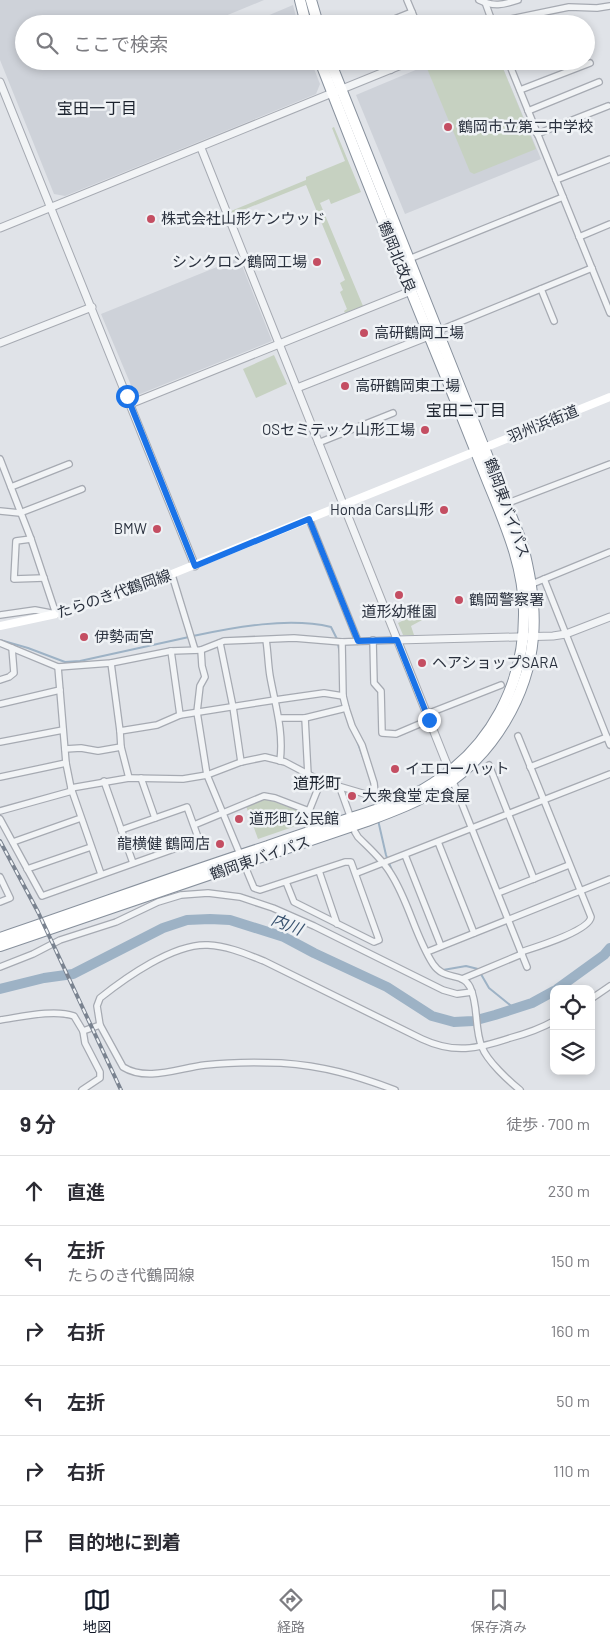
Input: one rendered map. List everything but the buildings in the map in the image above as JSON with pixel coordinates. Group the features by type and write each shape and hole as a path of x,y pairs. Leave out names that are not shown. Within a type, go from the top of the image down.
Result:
{"highway":[{"path":"300,0 304,15"},
{"path":"311,0 315,15"},
{"name":"鶴岡北改良","path":"325,70 337,92 408,260 434,334 481,450"},
{"name":"鶴岡北改良","path":"332,70 337,92 411,291 434,334"},
{"name":"鶴岡東バイパス","path":"0,946 395,803 451,776 478,744 497,716 510,691 528,636 532,584 522,543 508,504 481,450"},
{"name":"鶴岡東バイパス","path":"481,450 518,564 528,636"},
{"name":"鶴岡東バイパス","path":"0,938 242,859"}],"main road":[{"name":"羽州浜街道","path":"481,450 610,397"},
{"name":"たらのき代鶴岡線","path":"0,626 56,614 115,597 481,450"}],"street":[{"path":"407,0 413,15"},
{"path":"483,1 491,6 518,0"},
{"path":"483,1 489,15"},
{"path":"530,15 569,7 597,8 610,6"},
{"path":"404,15 412,12"},
{"path":"0,228 391,70"},
{"path":"512,70 610,313"},
{"path":"520,90 572,70"},
{"path":"0,82 195,566"},
{"path":"528,111 599,82"},
{"path":"537,134 608,106"},
{"path":"201,148 527,967"},
{"path":"556,180 610,159"},
{"path":"408,260 563,197"},
{"path":"579,237 610,224"},
{"path":"297,388 434,334 592,268"},
{"path":"541,289 554,321"},
{"path":"130,404 411,291"},
{"path":"0,343 92,307"},
{"path":"318,442 393,413"},
{"path":"0,458 2,471 11,487 56,614 35,610 0,615"},
{"path":"11,487 70,464"},
{"path":"508,504 610,464"},
{"path":"0,512 20,513 82,489"},
{"path":"309,519 358,641"},
{"path":"31,540 16,541 14,579 44,578"},
{"path":"532,584 610,552"},
{"path":"172,575 198,650 205,677 200,686 197,712 207,775 254,888 257,890 349,862 353,864 357,874 379,940 374,942 294,902 286,882"},
{"path":"544,579 610,746"},
{"path":"0,643 58,667 111,663 171,651 198,650 220,644 224,641 294,638 342,642 566,634 610,617"},
{"path":"266,640 270,676 279,718 282,746 280,761"},
{"path":"372,640 374,683 381,691 382,732 396,734 428,717 501,685"},
{"path":"0,811 104,781 129,778 183,779 207,775 241,762 265,757 285,762 308,775 340,788 372,796 375,793 374,783 362,745 352,726 343,696 342,642"},
{"path":"220,644 233,706 241,762"},
{"path":"0,680 9,678 14,673 12,648"},
{"path":"171,651 180,715"},
{"path":"111,663 121,747 129,778"},
{"path":"58,667 66,763 72,789 100,874"},
{"path":"0,704 60,690"},
{"path":"120,731 157,725 180,715 233,706 324,693 343,696"},
{"path":"279,718 305,718 346,708"},
{"path":"305,718 308,775"},
{"path":"0,742 63,730"},
{"path":"462,979 582,929 590,921 591,917 518,736"},
{"path":"530,767 607,737"},
{"path":"65,749 81,748 98,751 121,747"},
{"path":"0,777 66,763"},
{"path":"489,765 534,879"},
{"path":"357,874 610,774"},
{"path":"141,778 155,818"},
{"path":"104,781 133,863"},
{"path":"194,825 264,796 275,798 309,811 322,781"},
{"path":"340,788 349,813"},
{"path":"0,819 42,896 199,840 188,807 122,830"},
{"path":"13,842 81,818"},
{"path":"356,832 358,837 385,863 393,876 438,972 445,976 466,981 472,993 481,1047 488,1057 520,1090"},
{"path":"438,842 474,933"},
{"path":"27,869 91,847"},
{"path":"405,855 441,946"},
{"path":"498,893 569,864"},
{"path":"318,871 337,924"},
{"path":"0,877 10,898 0,902"},
{"path":"427,952 610,879"},
{"path":"0,967 33,954 60,940 116,922 158,902 181,895 208,893 240,897 273,908 314,926 443,990 457,994 472,993"},
{"path":"395,1090 351,1074 314,1066 280,1063 205,1065 148,1074 129,1070 123,1067 100,1024 97,1006 100,998 124,978 172,953 206,944 238,951 264,961 432,1044 453,1049 481,1047 550,1024"},
{"path":"595,996 610,986"},
{"path":"0,1020 63,1014 74,1016 83,1032 85,1044 100,1072 100,1078 82,1090"},
{"path":"83,1032 100,1024"}],"shaded area":[{"path":"0,0 264,0 228,15 15,15 15,70 315,70 320,84 316,94 65,196 54,194 0,60"},
{"path":"293,5 296,15 269,15"},
{"name":"鶴岡市立第二中学校","path":"416,70 504,70 541,159 405,214 356,95"},
{"path":"239,258 272,341 140,394 133,390 101,314"}],"green space":[{"path":"428,70 504,70 536,149 474,174 470,172"},
{"path":"334,127 361,192 331,204 329,199 320,203 363,306 345,313 344,311 347,309 340,292 343,290 340,283 345,280 306,185 233,214 231,211 306,180 306,177 345,161 332,128"},
{"path":"274,355 287,384 256,398 243,369"},
{"path":"417,603 424,619 411,626 414,635 403,635 398,623 406,619 402,610"},
{"path":"263,799 319,818 258,839 246,806"}],"waterway":[{"path":"193,636 262,624 298,623 331,627 337,639"},
{"path":"0,640 65,662 80,661 189,637"},
{"path":"338,644 340,654"},
{"path":"357,741 364,760"},
{"path":"378,820 386,855 393,873"},
{"name":"内川","path":"0,989 44,978 73,974 163,928 187,920 210,919 230,920 284,937 387,987 432,1016 454,1022 473,1021 495,1015 532,1003 550,993"},
{"name":"内川","path":"563,985 604,955 610,948"},
{"path":"443,970 466,966 478,969 489,988 515,1009"}],"railway":[{"path":"0,841 38,912 121,1090"}],"place":[{"name":"鶴岡市立第二中学校","path":"448,127"},
{"name":"株式会社山形ケンウッド","path":"151,219"},
{"name":"シンクロン鶴岡工場","path":"317,262"},
{"name":"高研鶴岡工場","path":"364,333"},
{"name":"高研鶴岡東工場","path":"345,386"},
{"name":"OSセミテック山形工場","path":"425,430"},
{"name":"Honda Cars山形","path":"444,510"},
{"name":"BMW","path":"157,529"},
{"name":"道形幼稚園","path":"399,595"},
{"name":"鶴岡警察署","path":"459,600"},
{"name":"伊勢両宮","path":"84,637"},
{"name":"ヘアショップSARA","path":"422,663"},
{"name":"イエローハット","path":"395,769"},
{"name":"大衆食堂 定食屋","path":"352,796"},
{"name":"道形町公民館","path":"239,819"},
{"name":"龍横健 鶴岡店","path":"220,844"}],"district":[{"name":"宝田一丁目","path":"97,108"},
{"name":"宝田二丁目","path":"466,410"},
{"name":"道形町","path":"317,783"}],"route":[{"path":"127,396 195,566 309,519 358,641 397,640 429,720"}]}
